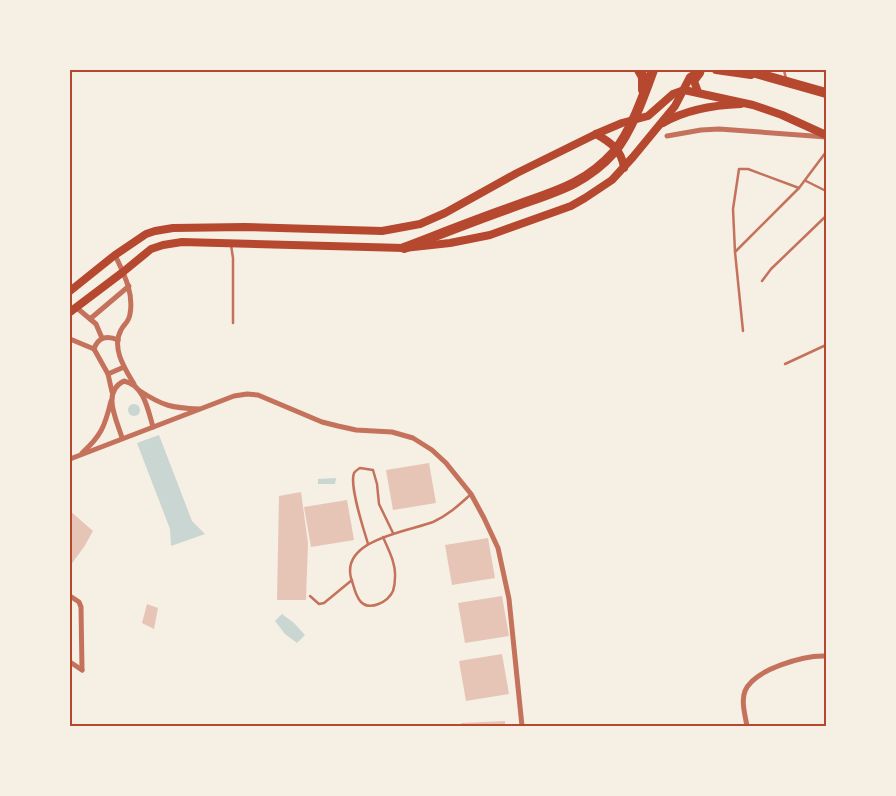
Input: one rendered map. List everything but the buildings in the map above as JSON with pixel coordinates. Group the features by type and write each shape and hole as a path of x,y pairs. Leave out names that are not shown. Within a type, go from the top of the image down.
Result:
{"highway":[{"path":"622,123 637,106 644,89 643,77 639,70"},
{"path":"404,248 542,197 581,180 592,173 614,151 641,103 653,70"},
{"path":"745,70 826,93"}],"main road":[{"path":"73,310 123,272 144,253 163,245 182,242 404,248 450,243 490,234 571,206 612,180 624,168 675,106 693,73 702,70"},
{"path":"698,92 694,81 702,70"},
{"path":"716,70 760,75"},
{"path":"70,291 116,255 146,234 155,231 173,228 245,227 382,231 420,224 445,213 517,173 596,134 622,123 648,116 673,94 684,90 753,105 782,115 826,136"},
{"path":"657,126 702,108 723,104 753,105"},
{"path":"596,134 614,146 619,152 624,168"}],"street":[{"path":"667,136 719,129 826,136"},
{"path":"116,255 129,286 130,314 128,321 121,330 118,340 118,351 124,367 146,403 153,427"},
{"path":"90,319 129,286"},
{"path":"73,310 90,319 99,330 102,338"},
{"path":"94,349 96,343 102,338 111,337 118,340"},
{"path":"70,339 80,345 94,349 108,374 112,393 106,421 95,441 78,456"},
{"path":"108,374 124,367"},
{"path":"112,393 116,386 124,381 134,384"},
{"path":"139,390 168,407 202,409"},
{"path":"70,459 234,396 247,394 258,394 322,422 356,430 392,432 413,438 432,450 446,463 471,494 498,548 509,599 522,726"},
{"path":"111,401 122,438"},
{"path":"70,596 79,602 81,607 82,670 70,662"},
{"path":"747,726 743,708 745,691 756,676 774,668 815,656 826,655 826,664"}],"lane":[{"path":"784,70 787,83"},
{"path":"735,252 806,181 826,152"},
{"path":"743,331 735,252 733,209 739,169 748,169 799,188"},
{"path":"806,181 826,191"},
{"path":"762,281 826,216"},
{"path":"231,243 233,258 233,323"},
{"path":"785,364 826,345"},
{"path":"368,545 353,482 354,474 360,468 373,470 377,484 379,504 393,533"},
{"path":"383,537 396,575 392,592 377,605 369,607 362,604 357,597 350,572 351,562 368,545 383,537 393,533 432,522 454,510 471,494"},
{"path":"310,596 319,604 324,603 352,580"}],"shaded area":[{"path":"132,404 136,404 140,410 136,416 132,416 128,412 128,408"},
{"path":"159,435 192,521 205,534 171,546 170,529 137,443"},
{"path":"336,478 335,484 318,484 318,479"},
{"path":"282,614 305,635 297,643 285,634 275,621"}]}
